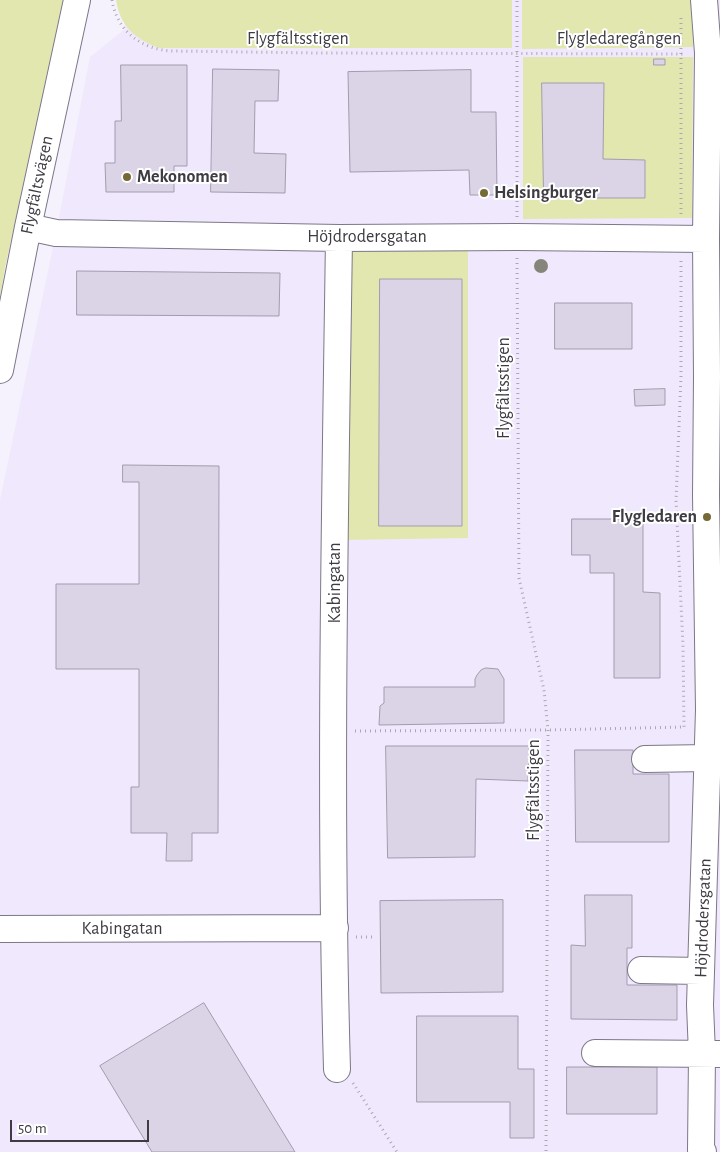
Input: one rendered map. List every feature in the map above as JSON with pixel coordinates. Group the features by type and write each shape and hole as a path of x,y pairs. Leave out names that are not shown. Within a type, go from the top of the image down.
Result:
{"street":[{"name":"Flygfältsvägen","path":"0,370 76,0"},
{"name":"Höjdrodersgatan","path":"703,1152 701,1150 711,1054 700,1006 701,971 712,897 706,718 707,369 693,239 708,53 704,0"},
{"name":"Höjdrodersgatan","path":"28,228 56,233 338,238 517,237 693,239"},
{"name":"Kabingatan","path":"337,1069 334,608 338,238"},
{"path":"645,759 708,758"},
{"name":"Kabingatan","path":"0,929 335,928"},
{"path":"641,970 701,971"},
{"path":"595,1053 711,1054"}],"path":[{"name":"Flygfältsstigen","path":"112,0 115,14 125,29 134,38 156,50 320,53 518,52 517,237 520,578 544,690 548,730 546,1152"},
{"path":"518,0 518,52"},
{"path":"335,732 548,730 706,718 683,646 676,500 681,377 693,239 681,17"},
{"name":"Flygledaregången","path":"518,52 708,53"},
{"path":"676,500 682,499"},
{"path":"337,1069 355,1084 397,1152"}],"shaded area":[{"path":"123,0 720,0 720,1152 0,1152 0,500 56,233 90,57 125,29"}],"green space":[{"path":"0,0 63,0 0,298"},
{"path":"116,0 512,0 512,48 159,48 136,36 130,30 121,17"},
{"path":"522,0 693,0 693,47 522,49"},
{"path":"523,57 693,57 692,218 523,219"},
{"path":"343,241 468,242 468,538 341,540"}],"building":[{"path":"654,59 665,59 665,65 654,65"},
{"path":"121,65 187,65 187,166 174,166 174,192 106,192 105,163 115,163 115,121 121,121"},
{"path":"213,69 279,70 278,101 255,101 254,153 286,154 285,193 211,192"},
{"path":"471,70 471,112 496,112 497,195 470,195 469,170 350,172 348,72"},
{"path":"542,83 604,83 603,159 645,160 645,198 544,198"},
{"path":"77,271 280,273 279,316 77,315"},
{"path":"380,279 462,279 462,526 379,526"},
{"path":"555,303 632,303 632,349 555,349"},
{"path":"665,389 665,405 635,406 634,390"},
{"path":"123,465 219,466 218,833 192,833 192,861 166,861 167,833 131,833 131,787 139,787 139,669 56,669 56,584 139,584 139,482 123,482"},
{"path":"572,519 643,519 643,592 660,593 660,678 614,678 614,573 590,573 590,555 572,555"},
{"path":"486,668 498,669 504,679 504,723 379,725 380,706 384,703 384,687 475,687 477,675"},
{"path":"386,746 529,746 528,781 476,779 475,857 388,858"},
{"path":"575,750 633,750 633,774 669,774 669,842 576,842"},
{"path":"585,895 632,895 632,948 627,948 627,985 677,985 677,1020 571,1019 571,945 585,946"},
{"path":"503,900 503,992 381,993 380,901"},
{"path":"204,1003 295,1152 152,1152 100,1066"},
{"path":"417,1016 518,1016 518,1069 534,1069 534,1138 510,1138 510,1102 417,1102"},
{"path":"567,1067 657,1067 657,1114 567,1114"}],"place":[{"name":"Mekonomen","path":"127,177"},
{"name":"Helsingburger","path":"484,193"},
{"name":"Flygledaren","path":"707,517"}]}
